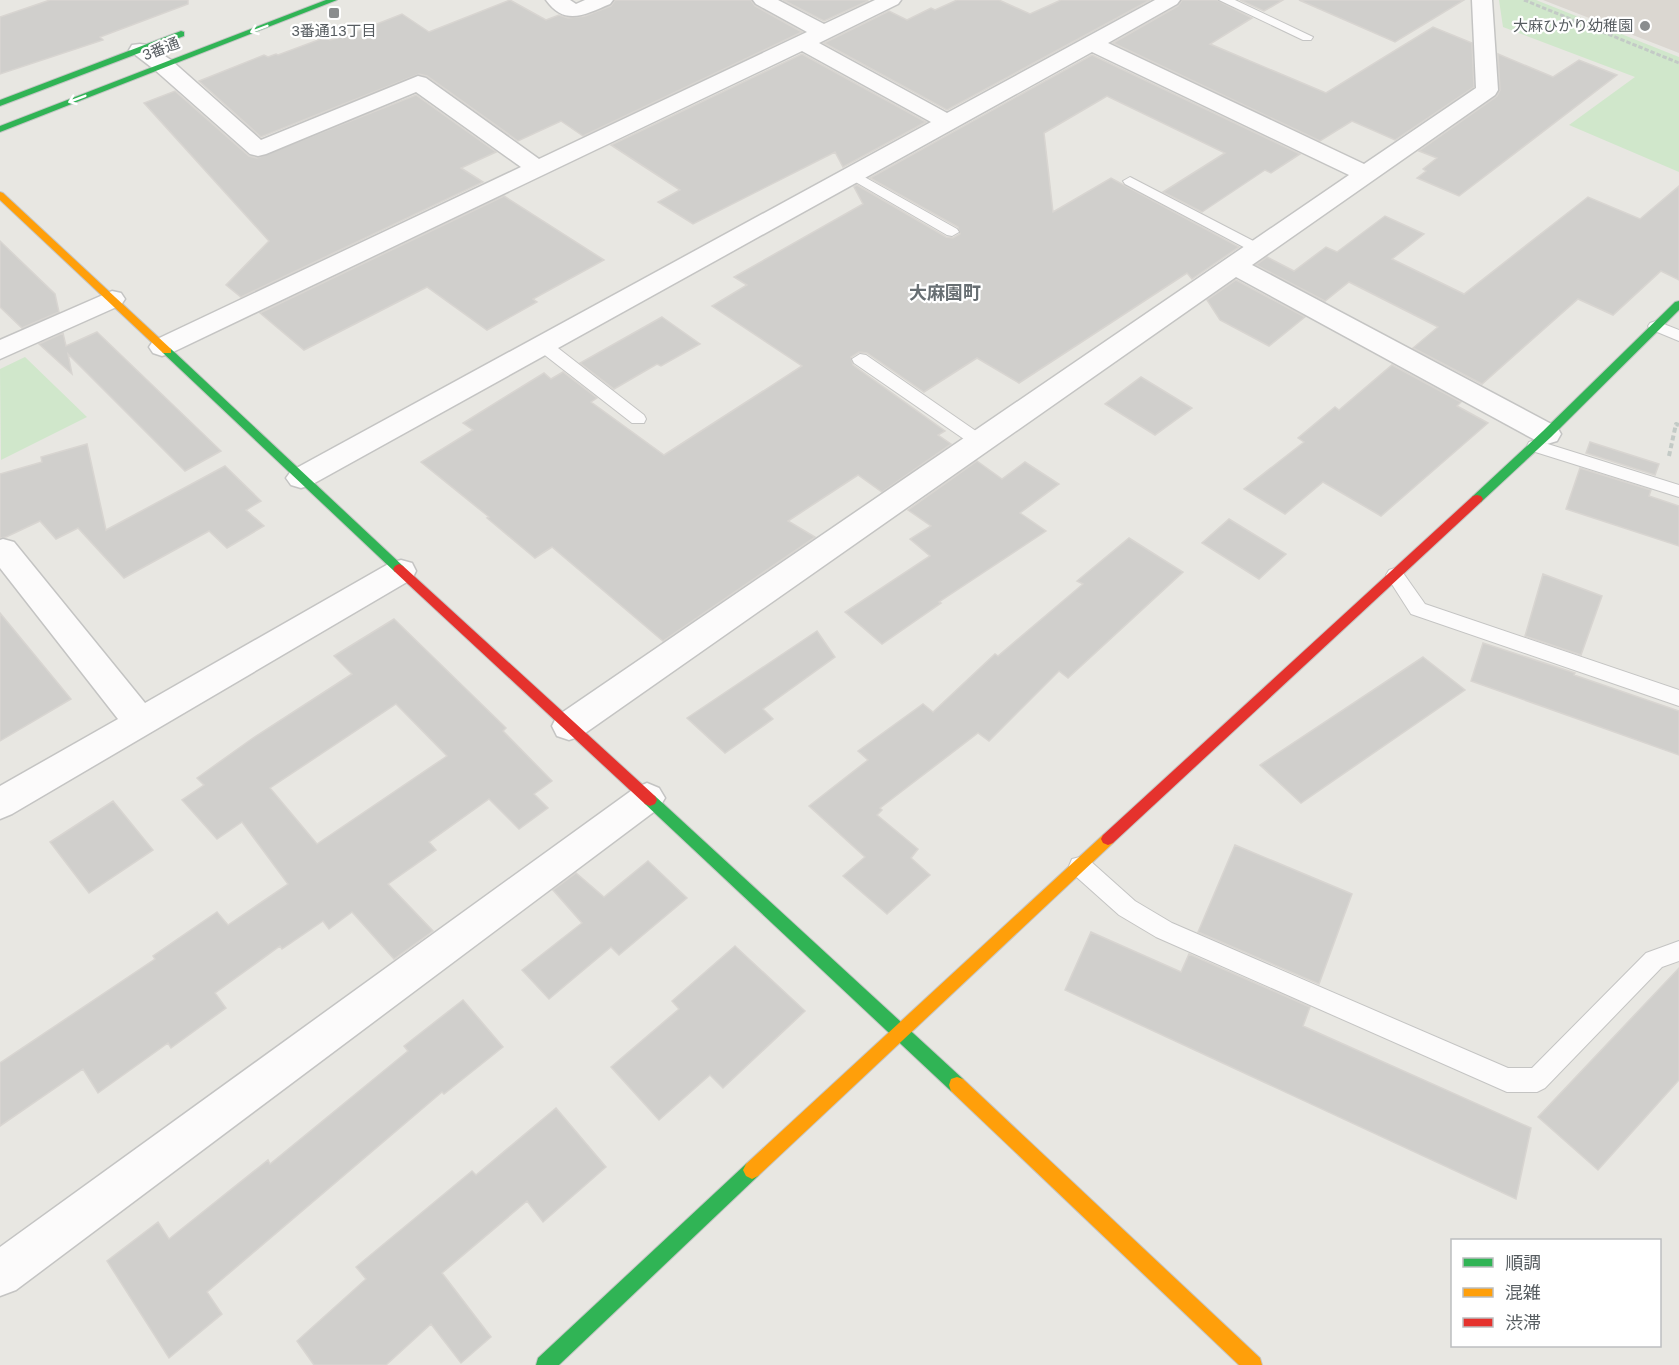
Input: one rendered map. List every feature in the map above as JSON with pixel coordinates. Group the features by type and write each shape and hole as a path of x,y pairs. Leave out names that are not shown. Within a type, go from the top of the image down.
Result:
{"street":[{"name":"3番通","path":"0,129 333,0"},
{"path":"556,0 574,12 603,0"},
{"path":"763,0 824,32"},
{"path":"162,347 891,0"},
{"path":"301,478 1170,0"},
{"path":"569,726 1487,90 1482,0"},
{"name":"3番通","path":"0,103 195,29"},
{"path":"802,42 947,122"},
{"path":"1091,43 1366,174"},
{"path":"141,50 163,66 258,148 418,83 537,168"},
{"path":"0,195 401,571 900,1031 1253,1365"},
{"path":"1235,266 1541,440"},
{"path":"0,350 112,299"},
{"path":"545,1365 900,1031 1541,440 1679,304"},
{"path":"0,552 3,550 140,722"},
{"path":"0,804 401,571"},
{"path":"0,1274 647,798"}],"lane":[{"path":"1225,0 1307,37"},
{"path":"852,174 952,232"},
{"path":"1130,181 1258,249"},
{"path":"1656,326 1679,336"},
{"path":"543,345 638,419"},
{"path":"860,359 980,442"},
{"path":"1541,440 1679,491"},
{"path":"1395,575 1418,609 1679,698"},
{"path":"1080,866 1127,908 1164,930 1507,1080 1537,1080 1654,960 1679,951"}],"path":[{"path":"1524,0 1679,63"}],"shaded area":[{"name":"大麻ひかり幼稚園","path":"1543,0 1679,0 1679,53"}],"green space":[{"path":"1499,0 1536,0 1679,57 1679,172 1569,125 1635,77 1503,27"},
{"path":"25,357 87,417 1,460 0,369"}],"building":[{"path":"50,0 188,0 188,4 100,37 103,40 0,74 0,17"},
{"path":"510,0 546,20 559,15 568,18 585,16 611,6 615,0 751,0 755,6 802,32 583,136 561,121 518,141 427,76 419,74 261,137 199,81 264,55 268,57 278,55 326,37 330,40 349,35 402,14 429,32"},
{"path":"783,0 867,0 868,1 824,21"},
{"path":"957,0 999,0 1030,14 1061,0 1150,0 947,110 824,43 889,11 907,20 931,8 935,10"},
{"path":"1182,0 1217,0 1252,18 1210,44 1326,93 1433,27 1472,43 1474,87 1395,140 1352,121 1320,141 1113,43 1178,6"},
{"path":"1240,0 1283,0 1264,11"},
{"path":"1299,0 1464,0 1395,42"},
{"path":"802,54 926,122 843,167 835,152 693,224 658,202 680,190 611,145"},
{"path":"1498,54 1553,77 1579,60 1617,75 1459,196 1417,178 1426,171 1423,169 1437,158 1419,151 1497,96 1500,90"},
{"path":"1092,55 1300,154 1271,173 1265,170 1202,212 1163,192 1225,153 1107,96 1044,133 1053,212 1111,178 1239,247 1192,279 1187,273 1019,383 977,358 924,392 867,353 859,352 851,357 853,365 945,431 938,435 951,444 882,492 858,475 788,521 815,537 663,641 552,547 535,558 421,462 473,430 463,423 544,373 551,379 563,372 597,398 591,402 664,455 802,366 712,306 747,285 734,277 863,204 854,187 857,185 946,237 953,238 960,234 958,227 870,178"},
{"path":"175,91 249,156 257,158 416,95 496,152 461,168 483,182 241,297 226,285 269,241 144,103"},
{"path":"1679,186 1679,280 1661,271 1613,315 1578,299 1482,384 1413,348 1438,327 1349,282 1325,301 1256,265 1267,257 1294,271 1326,247 1337,252 1385,216 1424,234 1392,259 1464,294 1588,197 1640,219"},
{"path":"504,196 604,260 533,299 537,302 487,330 427,287 304,350 260,313"},
{"path":"0,241 55,294 59,312 22,328 0,307"},
{"path":"1236,280 1305,317 1269,346 1220,320 1207,300"},
{"path":"662,317 700,344 661,366 657,364 614,389 580,363"},
{"path":"97,332 221,451 185,471 68,354 72,374 39,344 63,333 66,346"},
{"path":"1392,365 1461,402 1457,406 1488,423 1381,516 1323,482 1285,514 1244,489 1304,442 1298,438 1335,407 1339,410"},
{"path":"1141,377 1192,408 1155,435 1105,404"},
{"path":"1590,442 1659,464 1655,475 1586,453"},
{"path":"87,444 106,530 225,466 261,501 246,510 264,526 227,548 209,531 124,578 78,528 56,539 40,521 0,538 0,474 42,462 41,457"},
{"path":"977,461 1002,479 1025,462 1059,484 1020,513 1046,531 939,602 941,603 882,644 845,612 930,556 910,539 931,526 908,510"},
{"path":"1580,468 1651,490 1649,496 1679,506 1679,546 1566,509"},
{"path":"1229,519 1286,554 1259,579 1202,543"},
{"path":"1129,538 1183,572 1068,678 1059,671 989,741 978,733 880,808 882,810 877,815 918,849 911,858 930,875 887,914 843,876 865,857 809,806 868,760 858,751 923,704 933,712 995,654 998,656 1083,584 1077,581"},
{"path":"1543,574 1602,596 1581,655 1525,636"},
{"path":"0,613 71,699 0,741"},
{"path":"394,619 506,728 503,731 552,781 534,794 548,808 519,829 489,799 429,842 436,850 388,884 433,931 394,959 352,912 329,929 323,921 282,949 280,946 215,993 226,1008 171,1048 168,1043 98,1093 83,1069 0,1126 0,1063 155,959 153,956 217,912 228,925 288,884 242,822 217,839 182,800 204,785 197,778 253,738 352,674 334,656","holes":["396,704 447,756 317,844 270,788"]},
{"path":"817,631 835,657 763,709 773,719 725,753 687,718"},
{"path":"1483,643 1575,673 1574,675 1679,711 1679,755 1471,681"},
{"path":"1423,657 1465,690 1301,803 1260,765"},
{"path":"113,801 153,850 89,893 50,842"},
{"path":"1235,845 1352,894 1319,984 1198,932"},
{"path":"648,861 687,898 619,955 611,947 549,999 522,970 582,923 553,890 576,873 604,897"},
{"path":"1091,932 1181,972 1189,954 1310,1007 1303,1026 1531,1128 1516,1199 1065,990"},
{"path":"735,946 805,1011 723,1088 710,1075 659,1120 611,1067 679,1009 672,1001"},
{"path":"1679,968 1679,1080 1598,1170 1538,1117"},
{"path":"463,1000 503,1047 444,1094 442,1092 207,1292 222,1314 169,1358 107,1261 158,1222 169,1239 268,1160 270,1164 408,1051 404,1046"},
{"path":"556,1108 606,1167 543,1222 527,1201 442,1273 491,1337 461,1363 431,1324 386,1365 314,1365 297,1341 366,1279 356,1267 472,1171 476,1175"}],"traffic: fast":[{"path":"0,129 333,0"},
{"path":"0,103 181,34"},
{"path":"1477,499 1547,434 1679,304"},
{"path":"167,351 399,569"},
{"path":"650,800 957,1085"},
{"path":"545,1365 752,1170"}],"traffic: slow":[{"path":"0,195 167,351"},
{"path":"752,1170 1108,839"},
{"path":"957,1085 1253,1365"}],"traffic: jam":[{"path":"1108,839 1477,499"},
{"path":"399,569 650,800"}],"place":[{"name":"3番通13丁目","path":"334,13"},
{"name":"大麻ひかり幼稚園","path":"1645,26"}],"district":[{"name":"大麻園町","path":"945,293"}]}
